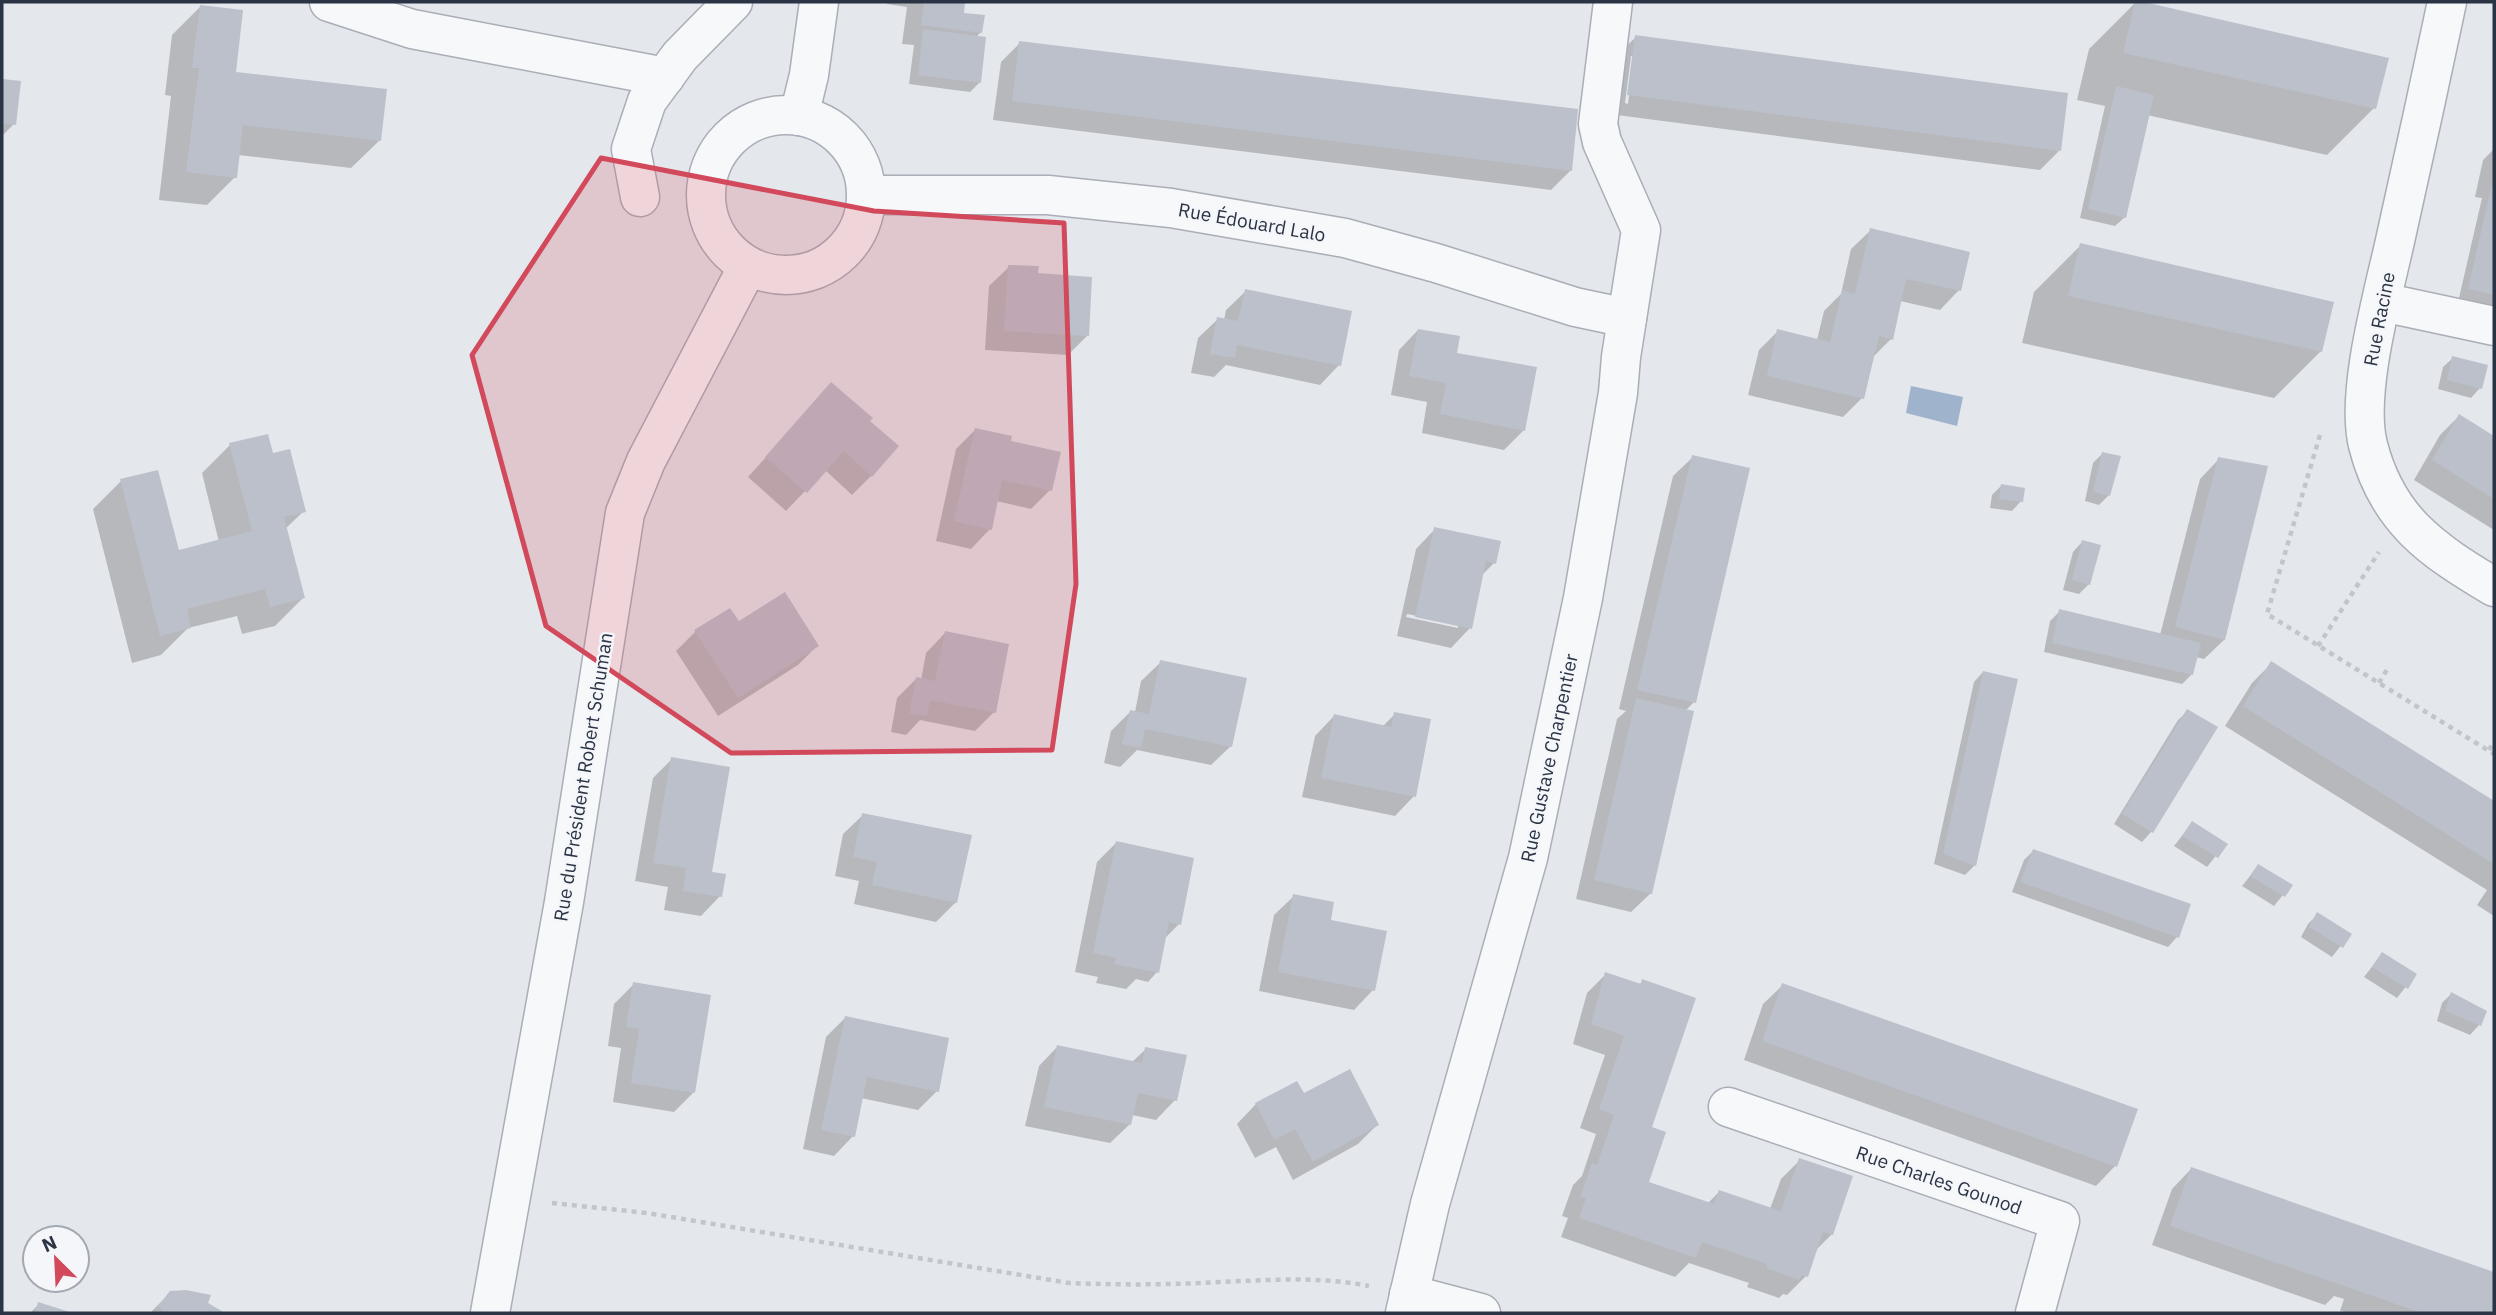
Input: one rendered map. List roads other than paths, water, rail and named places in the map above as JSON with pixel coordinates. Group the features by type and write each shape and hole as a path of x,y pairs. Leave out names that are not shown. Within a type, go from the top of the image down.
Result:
{"street":[{"path":"329,2 412,29 665,77"},
{"path":"640,197 631,149 647,101 680,56 733,2"},
{"path":"799,116 809,75 819,2"},
{"name":"Rue Gustave Charpentier","path":"1407,1303 1430,1204 1516,906 1591,555 1618,393 1641,230 1602,142 1598,124 1613,2"},
{"name":"Rue Racine","path":"2447,2 2382,302 2367,387 2364,423 2378,471 2401,517 2437,551 2494,587"},
{"path":"775,116 799,116 826,125 847,143 862,168 867,195 863,218 853,239 827,263 806,273 794,275 770,273 748,266 729,251 714,230 706,194 710,169 730,138 750,123 775,116"},
{"name":"Rue Édouard Lalo","path":"867,195 1048,195 1171,208 1345,238 1436,263 1575,307 1627,318"},
{"name":"Rue du Président Robert Schuman","path":"490,1313 564,902 625,513 646,461 748,266"},
{"path":"2382,302 2494,326"},
{"name":"Rue Charles Gounod","path":"1728,1107 2060,1221 2035,1313"},
{"path":"1407,1303 1480,1313"}],"water":[{"path":"1911,386 1963,397 1957,426 1906,413"}]}
